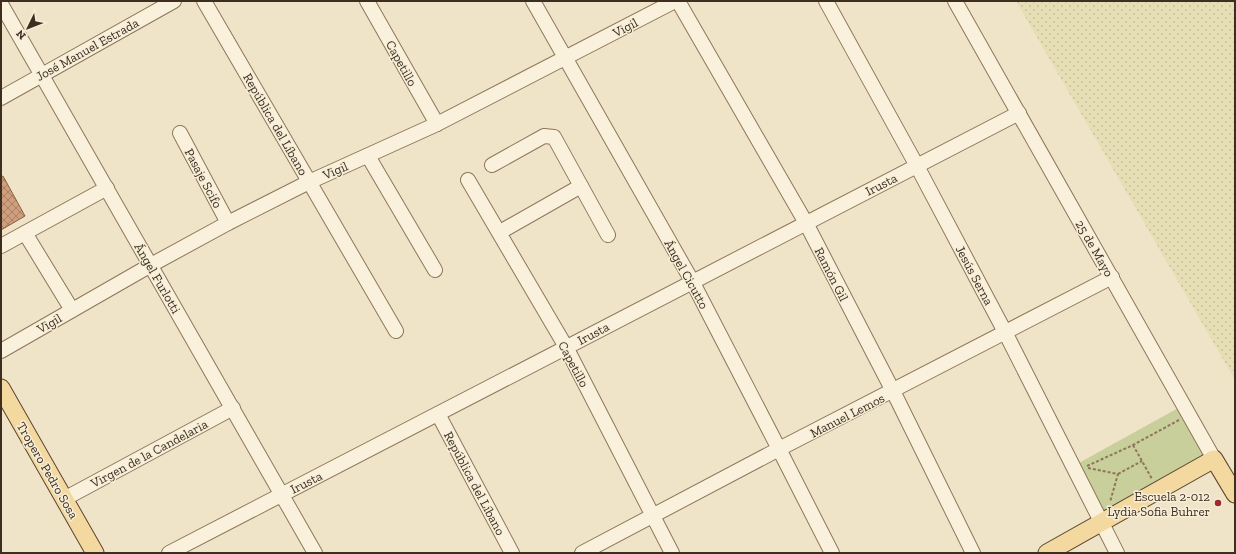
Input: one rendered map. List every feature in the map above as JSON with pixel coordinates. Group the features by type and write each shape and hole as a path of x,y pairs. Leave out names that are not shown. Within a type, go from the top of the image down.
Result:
{"main road":[{"name":"Tropero Pedro Sosa","path":"1,388 95,553"},
{"path":"1047,553 1214,460"},
{"name":"25 de Mayo","path":"1214,460 1235,494"}],"street":[{"name":"José Manuel Estrada","path":"1,98 174,1"},
{"name":"República del Líbano","path":"204,1 396,331"},
{"name":"Capetillo","path":"367,1 437,124"},
{"name":"Ángel Cicutto","path":"533,1 692,281 780,449 832,553"},
{"name":"Vigil","path":"1,351 151,265 228,223 309,182 437,124 675,1"},
{"name":"Ramón Gil","path":"678,1 806,223 893,391 973,553"},
{"name":"Jesús Serna","path":"826,1 917,166 1106,520 1118,553"},
{"name":"25 de Mayo","path":"955,1 1214,460"},
{"name":"Ángel Furlotti","path":"1,4 315,553"},
{"name":"Irusta","path":"169,553 1019,113"},
{"name":"Pasaje Scifo","path":"180,133 228,223"},
{"path":"492,165 544,136 554,137 608,235"},
{"path":"368,156 435,270"},
{"name":"Capetillo","path":"468,180 500,232 566,347 672,553"},
{"path":"500,232 581,186"},
{"path":"1,246 107,188"},
{"path":"25,233 72,310"},
{"name":"Manuel Lemos","path":"582,553 1112,277"},
{"name":"Virgen de la Candelaria","path":"64,499 233,408"},
{"name":"República del Líbano","path":"438,414 512,553"}],"path":[{"path":"1142,461 1118,474 1084,468 1133,445 1180,419"},
{"path":"1133,445 1158,490"},
{"path":"1106,520 1118,474"}],"shaded area":[{"path":"1016,1 1235,1 1235,380"}],"green space":[{"path":"1180,407 1207,456 1103,513 1077,464"}],"building":[{"path":"3,176 25,216 1,230 1,177"}],"place":[{"name":"Escuela 2-012 Lydia Sofia Buhrer","path":"1218,503"}]}
